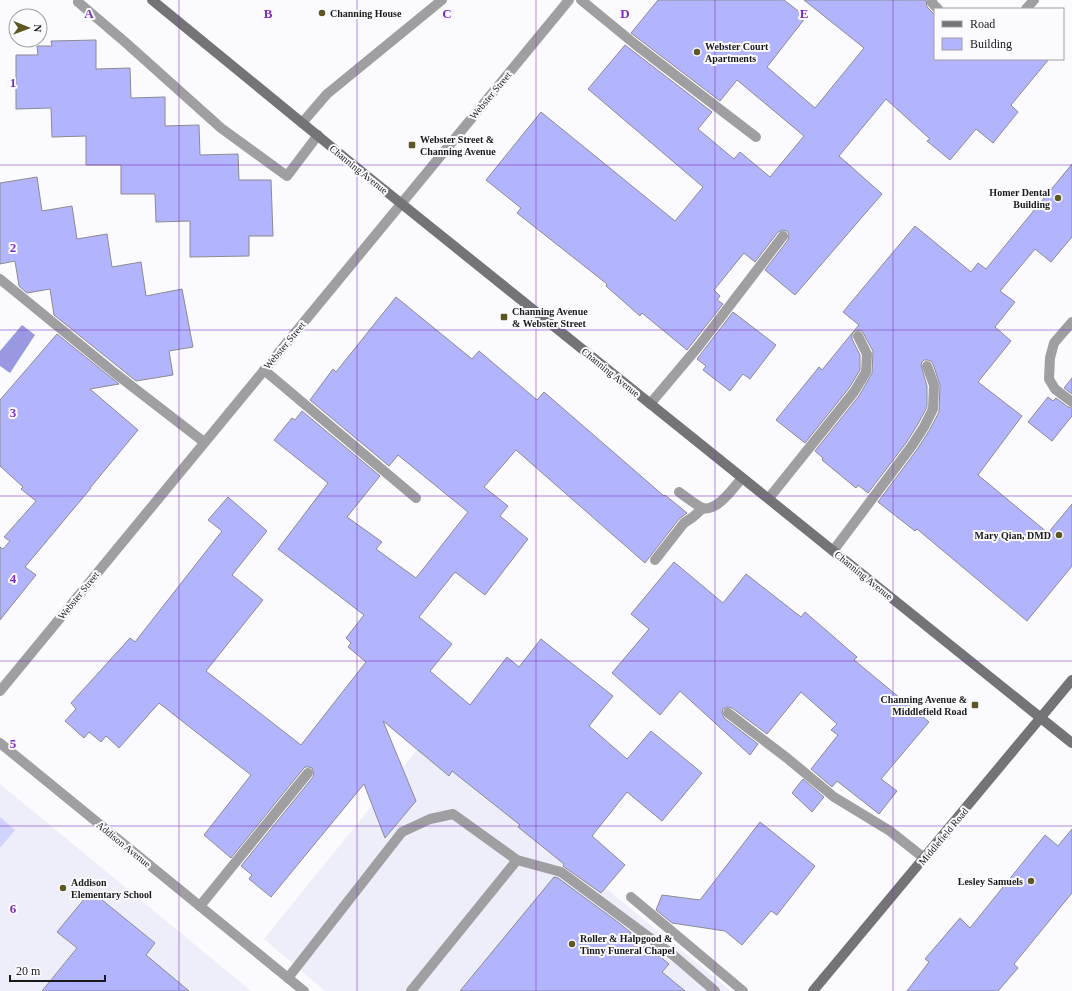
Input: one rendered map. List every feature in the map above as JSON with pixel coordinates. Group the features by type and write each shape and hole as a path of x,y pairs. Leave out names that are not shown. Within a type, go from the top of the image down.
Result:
{"street":[{"path":"79,0 78,2 221,128 287,176 318,135"},
{"name":"Channing Avenue","path":"152,0 401,203 1072,743"},
{"path":"302,122 327,94 442,0"},
{"name":"Webster Street","path":"0,691 569,0"},
{"path":"581,0 636,45 756,137"},
{"path":"932,0 932,3 937,8"},
{"path":"1027,8 1034,0"},
{"path":"650,404 698,347 783,236"},
{"path":"0,279 116,374 204,442"},
{"path":"1072,322 1054,343 1050,358 1049,379 1055,389 1072,402"},
{"path":"768,498 854,392 866,372 866,354 858,336"},
{"path":"833,551 911,447 924,427 932,409 934,385 928,366"},
{"path":"264,370 416,498"},
{"path":"655,560 684,523 703,508 714,507 742,478"},
{"path":"679,492 703,508"},
{"name":"Middlefield Road","path":"813,991 1072,680"},
{"path":"728,713 787,758 834,797 890,831 924,858"},
{"name":"Addison Avenue","path":"0,743 304,991"},
{"path":"200,906 308,773"},
{"path":"288,978 402,832 430,819 453,814 517,860 561,872 673,955 715,991"},
{"path":"411,991 517,860"},
{"path":"631,897 743,991"}],"shaded area":[{"path":"425,740 731,991 325,991 264,939"},
{"name":"Addison Elementary School","path":"0,784 251,991 0,991"},
{"path":"0,817 15,830 0,848"}],"water":[{"path":"22,325 35,335 10,373 0,366 0,351"}],"building":[{"path":"658,0 784,0 806,17 767,67 815,108 864,48 804,0 926,0 927,7 934,14 934,60 1048,60 1011,105 1018,112 993,143 976,129 950,160 927,141 930,139 886,99 839,156 882,194 795,295 765,270 788,240 789,234 787,231 783,230 778,232 755,262 744,253 714,290 720,296 717,300 723,304 687,350 642,313 640,316 606,286 607,284 517,213 521,208 486,180 541,112 675,221 703,187 588,89 625,45 712,112 698,129 734,159 740,152 770,177 804,136 737,80 720,101 631,33"},
{"path":"96,40 96,69 130,68 131,98 165,97 165,126 199,125 200,155 238,154 239,180 271,180 273,236 249,236 249,256 190,257 190,221 156,222 155,194 121,194 121,165 86,165 86,136 52,137 51,108 16,109 16,55 38,55 37,48 48,48 48,46 52,46 51,41"},
{"path":"1072,164 1072,237 1051,262 1035,249 1000,291 1015,302 995,327 1011,341 978,382 1022,416 978,475 1048,533 1072,504 1072,566 1027,621 917,529 915,531 878,502 916,451 939,412 940,385 931,361 924,360 921,365 927,386 927,407 906,443 868,493 858,485 856,488 822,460 823,458 815,451 859,396 872,373 873,351 862,331 858,330 853,332 859,325 843,312 915,226 971,272 978,263 986,269"},
{"path":"37,177 42,211 72,206 77,239 107,234 112,267 141,262 146,296 182,289 193,347 169,351 173,375 136,381 54,315 50,289 27,293 19,286 15,261 0,264 0,183"},
{"path":"396,297 472,359 479,351 537,400 544,392 664,496 665,495 687,513 679,519 645,563 516,450 484,487 508,506 500,516 528,539 485,595 455,572 419,617 452,644 430,671 470,705 507,657 519,667 541,639 613,696 589,726 627,759 651,731 702,773 662,821 627,792 592,836 625,865 601,893 563,866 564,864 518,827 520,825 452,771 449,776 383,721 416,801 385,838 364,784 271,897 249,879 252,875 241,866 313,777 314,774 312,768 305,767 303,769 231,858 204,835 251,775 159,703 119,748 106,736 101,742 89,732 84,738 65,721 76,709 71,703 130,638 135,642 222,531 208,520 228,497 267,531 232,575 263,600 206,671 301,745 366,662 348,647 351,643 346,638 364,615 278,549 328,483 274,440 292,418 295,420 302,411 380,476 347,517 382,542 376,549 416,578 468,512 398,455 389,466 310,400 333,369 336,372"},
{"path":"733,312 776,345 750,379 743,374 730,391 703,370 706,366 697,359"},
{"path":"853,332 852,339 860,355 860,370 849,388 805,443 776,420 819,367 822,370"},
{"path":"57,334 119,384 90,389 138,430 25,567 36,575 0,620 0,547 3,549 10,541 4,537 36,501 21,489 23,487 0,466 0,400"},
{"path":"1072,378 1072,394 1064,388"},
{"path":"1048,397 1053,401 1056,398 1068,407 1072,408 1072,416 1052,441 1028,422"},
{"path":"674,562 723,603 746,574 801,617 805,612 857,657 854,660 929,722 881,779 897,791 879,814 837,781 832,787 811,769 838,735 831,730 837,724 801,692 767,734 732,708 728,707 723,709 722,713 724,718 758,744 750,755 680,691 660,715 612,673 649,629 631,614"},
{"path":"803,779 824,797 812,812 792,793"},
{"path":"760,822 815,866 777,915 771,911 742,945 725,931 672,923 656,910 662,895 700,900"},
{"path":"1072,829 1072,893 1014,964 1018,968 998,991 907,991 929,962 925,959 960,918 970,928 1045,835 1058,846"},
{"name":"Roller & Halpgood & Tinny Funeral Chapel","path":"554,877 558,878 619,923 669,964 662,972 685,991 460,991"},
{"path":"91,891 155,943 146,955 189,991 42,991 77,948 57,932"}],"place":[{"name":"Channing House","path":"322,13"},
{"name":"Webster Court Apartments","path":"697,52"},
{"name":"Webster Street & Channing Avenue","path":"412,145"},
{"name":"Homer Dental Building","path":"1058,198"},
{"name":"Channing Avenue & Webster Street","path":"504,317"},
{"name":"Mary Qian, DMD","path":"1059,535"},
{"name":"Channing Avenue & Middlefield Road","path":"975,705"},
{"name":"Lesley Samuels","path":"1031,881"},
{"name":"Addison Elementary School","path":"63,888"},
{"name":"Roller & Halpgood & Tinny Funeral Chapel","path":"572,944"}]}
